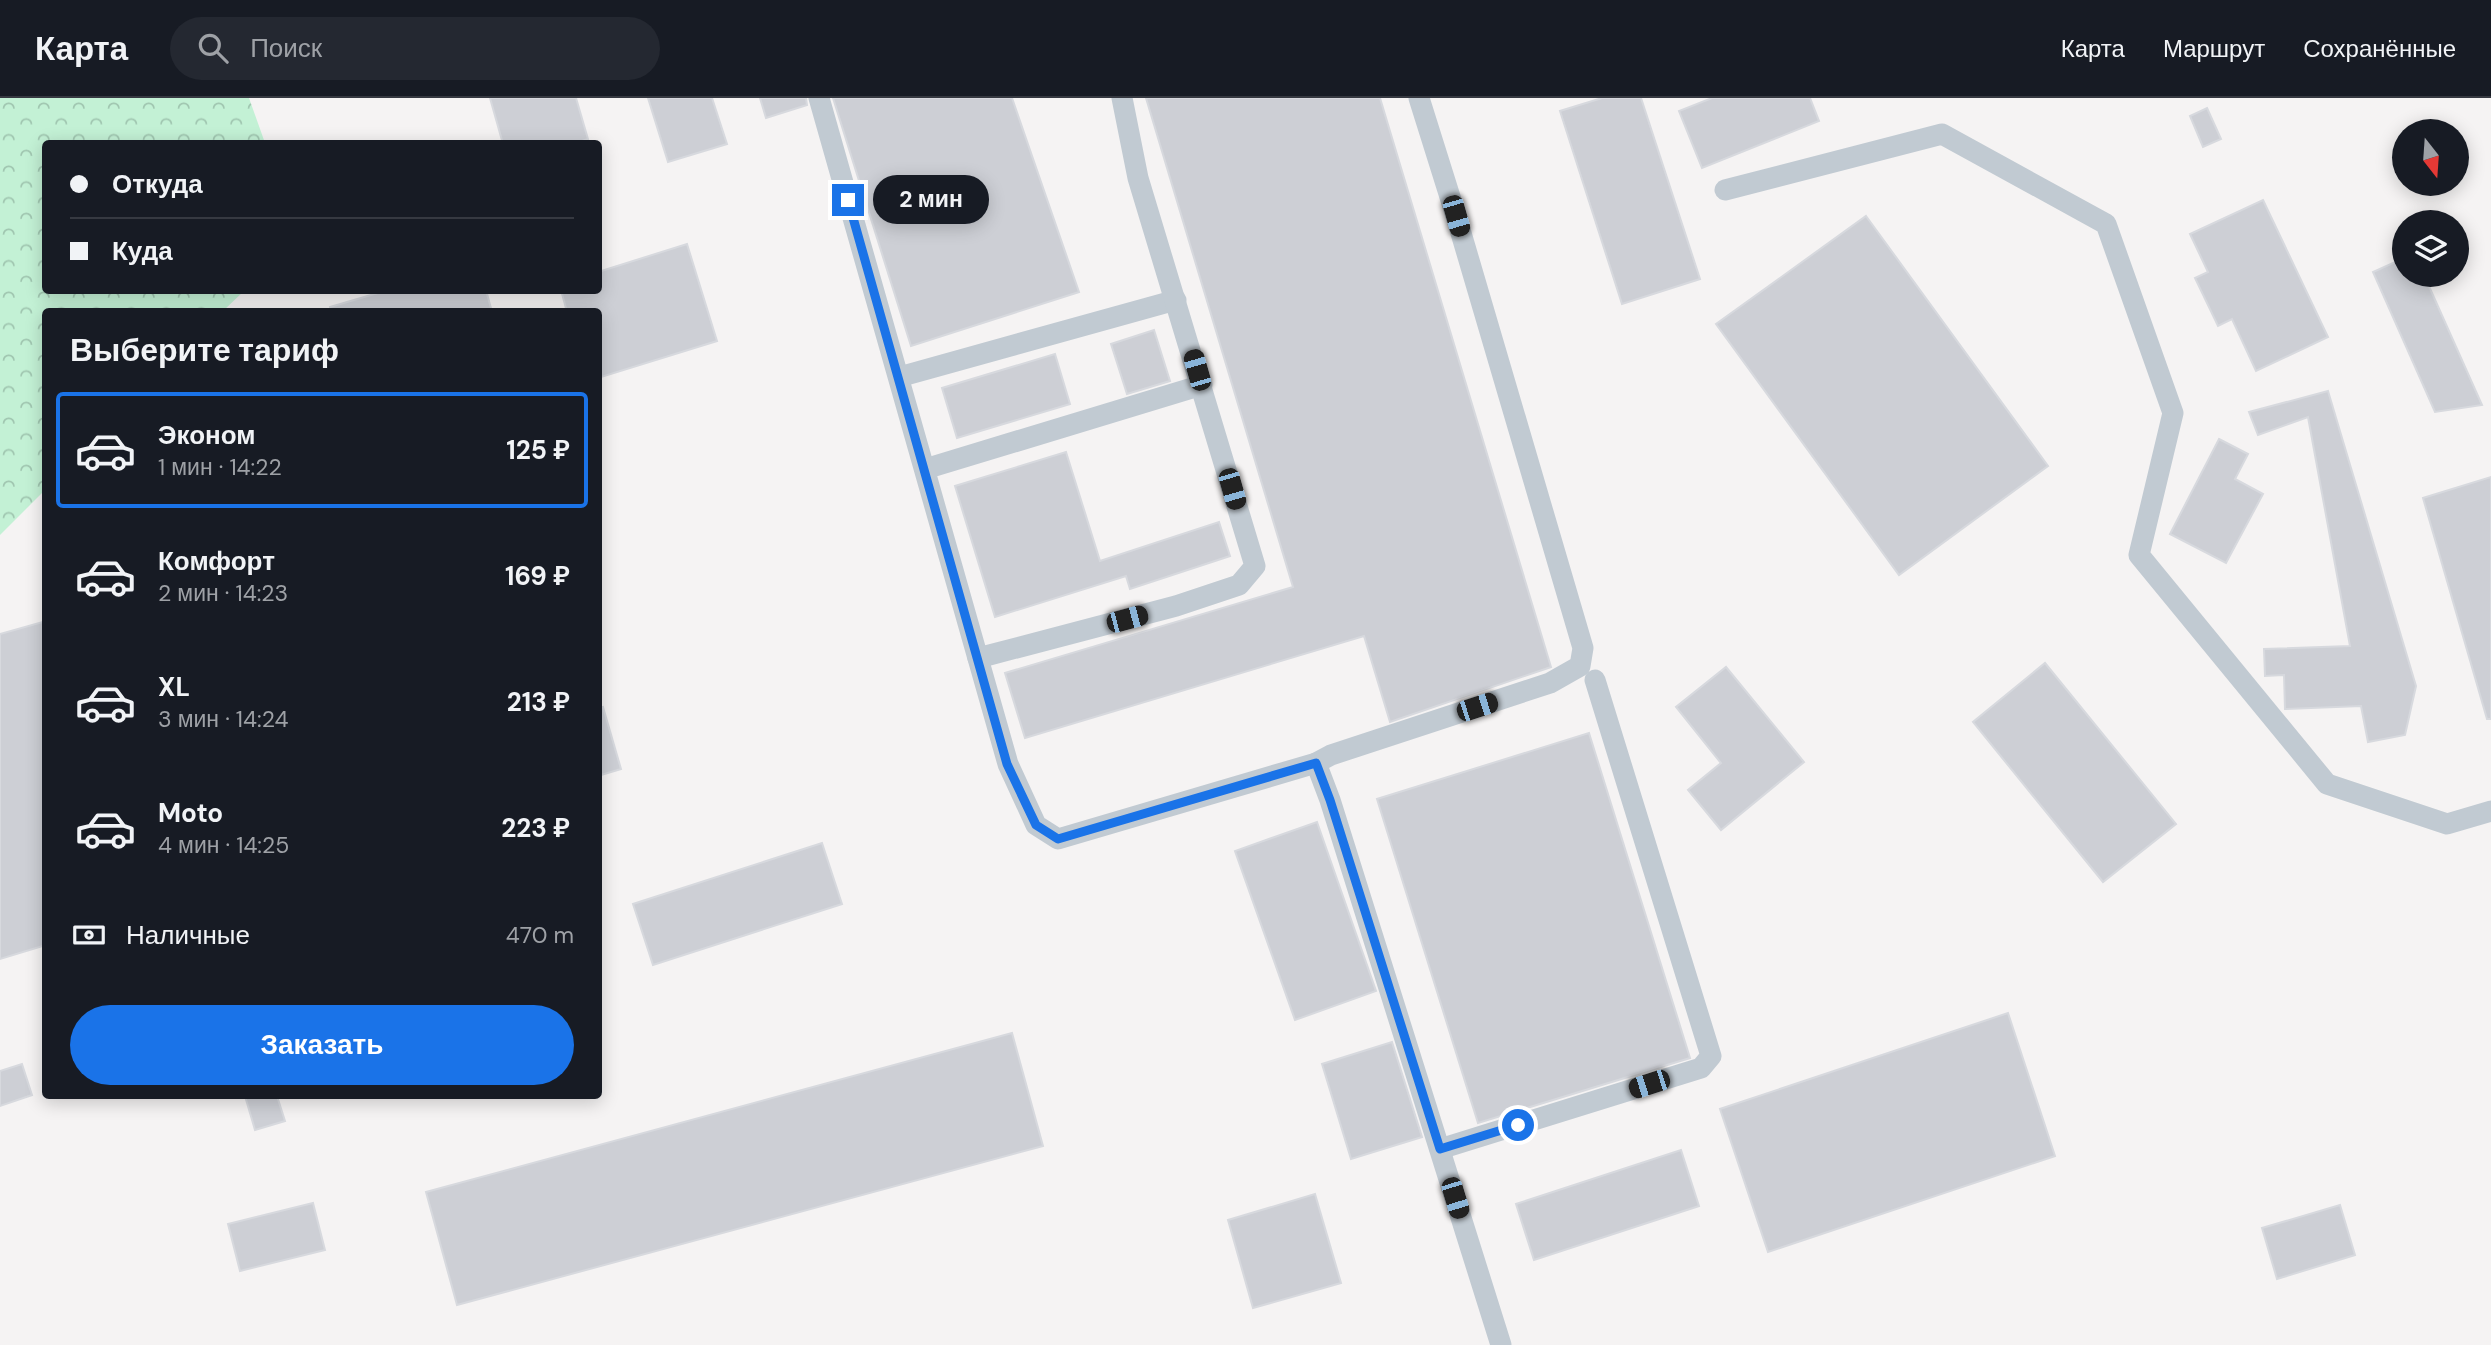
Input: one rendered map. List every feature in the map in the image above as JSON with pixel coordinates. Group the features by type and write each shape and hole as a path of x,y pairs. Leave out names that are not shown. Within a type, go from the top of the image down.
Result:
{"lane":[{"path":"819,98 1007,764 1036,825 1058,839 1316,763 1331,755 1550,683 1580,666 1583,648 1419,98"},
{"path":"978,658 1176,606 1239,585 1255,566 1139,178 1122,98"},
{"path":"1725,190 1942,134 2106,224 2173,413 2138,555 2327,784 2447,824 2491,811"},
{"path":"899,377 1176,300"},
{"path":"925,469 1202,385"},
{"path":"1440,1149 1701,1068 1711,1056 1595,680"},
{"path":"1316,763 1330,800 1501,1345"}],"green space":[{"path":"0,98 249,98 264,140 42,140 42,294 241,294 226,308 42,308 42,493 0,535"}],"building":[{"path":"490,98 576,98 588,139 585,140 502,140"},
{"path":"648,98 712,98 727,144 668,162"},
{"path":"760,98 806,98 807,105 766,118"},
{"path":"833,98 1012,98 1079,292 911,346"},
{"path":"1146,98 1380,98 1551,667 1390,722 1364,636 1025,738 1005,673 1293,587"},
{"path":"1602,98 1641,98 1700,279 1622,304 1560,111"},
{"path":"1712,98 1810,98 1819,121 1702,168 1679,111"},
{"path":"2207,108 2221,139 2203,147 2190,116"},
{"path":"2263,200 2328,337 2256,371 2232,319 2218,326 2195,278 2208,272 2190,234"},
{"path":"1866,216 2048,466 1899,575 1716,324"},
{"path":"687,244 717,341 602,377 602,308 566,308 562,294 602,294 602,271"},
{"path":"2392,263 2392,287 2429,287 2482,405 2435,412 2373,272"},
{"path":"374,294 487,294 491,308 330,308"},
{"path":"1154,330 1170,381 1127,394 1111,344"},
{"path":"1055,354 1070,404 957,438 942,388"},
{"path":"2328,391 2416,686 2405,735 2368,742 2361,706 2285,709 2284,675 2265,676 2264,649 2350,646 2308,417 2258,435 2249,412"},
{"path":"2219,439 2248,454 2235,479 2263,494 2226,563 2170,534"},
{"path":"1066,452 1100,561 1219,522 1230,556 1130,589 1126,576 995,617 955,486"},
{"path":"2491,477 2491,719 2487,719 2423,498"},
{"path":"42,622 42,946 0,959 0,634"},
{"path":"2045,663 2176,824 2103,882 1973,722"},
{"path":"1726,667 1804,762 1721,830 1688,790 1721,763 1676,707"},
{"path":"602,707 621,769 602,775"},
{"path":"1589,733 1690,1058 1478,1123 1377,799"},
{"path":"1317,822 1376,991 1295,1020 1235,851"},
{"path":"822,843 842,904 653,965 633,904"},
{"path":"2008,1013 2055,1156 1768,1252 1720,1109"},
{"path":"1012,1033 1043,1146 457,1305 426,1192"},
{"path":"1392,1042 1422,1137 1351,1159 1322,1064"},
{"path":"22,1064 32,1095 0,1106 0,1071"},
{"path":"246,1099 278,1099 285,1121 255,1130"},
{"path":"1681,1150 1699,1206 1534,1260 1516,1204"},
{"path":"1315,1194 1341,1283 1253,1308 1228,1220"},
{"path":"313,1203 325,1250 240,1271 228,1224"},
{"path":"2340,1205 2355,1255 2277,1279 2262,1228"}],"route":[{"path":"848,200 1007,764 1036,825 1058,839 1316,763 1440,1149 1518,1125"}]}
